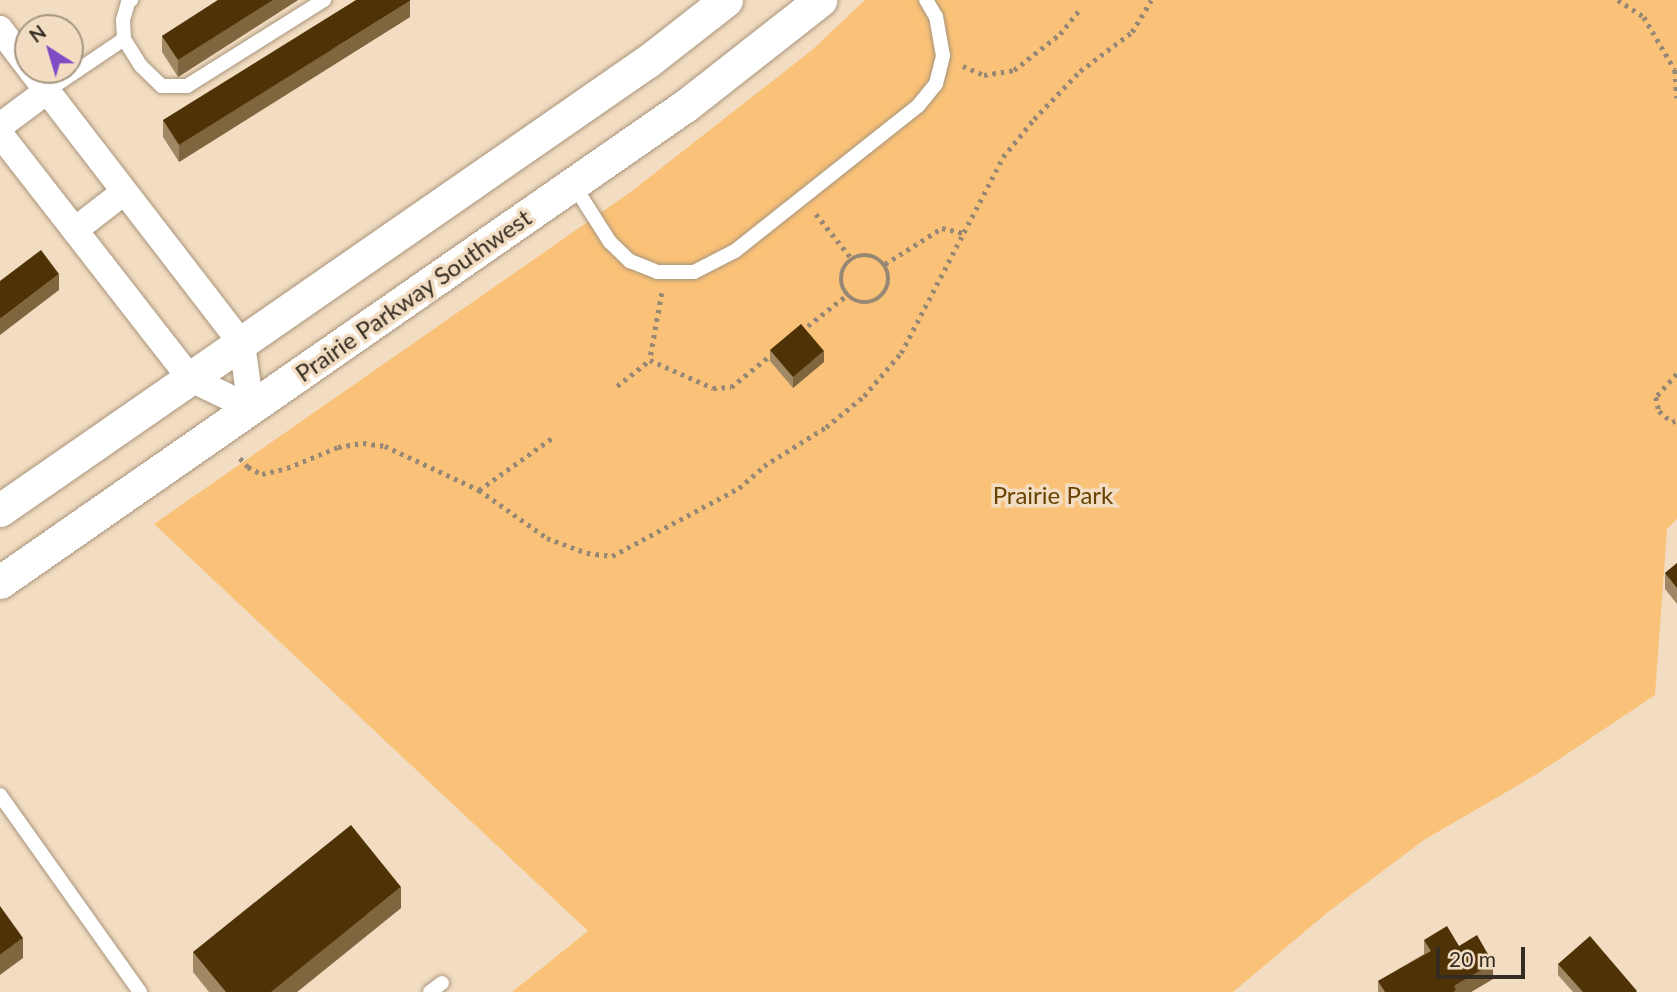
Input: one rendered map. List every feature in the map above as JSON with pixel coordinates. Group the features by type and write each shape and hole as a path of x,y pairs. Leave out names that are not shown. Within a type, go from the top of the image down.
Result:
{"street":[{"path":"0,510 648,61 726,0"},
{"name":"Prairie Parkway Southwest","path":"0,582 685,106 820,0"},
{"path":"0,29 14,48"},
{"path":"42,84 242,344 251,408"},
{"path":"0,126 47,91"},
{"path":"0,134 191,379 251,408"},
{"path":"75,230 124,192"}],"lane":[{"path":"131,0 123,20 124,39 141,66 162,86 187,86 324,0"},
{"path":"573,184 610,242 630,261 663,272 694,272 735,251 918,106 936,84 943,56 936,17 926,0"},
{"path":"47,91 124,39"},
{"path":"0,795 140,992"}],"path":[{"path":"240,458 248,467 262,474 287,468 338,447 363,443 385,446 479,491 547,538 587,553 612,556 739,488 764,466 826,428 864,396 901,353 1003,157 1080,71 1132,32 1152,0"},
{"path":"1618,0 1644,17 1675,70 1677,98"},
{"path":"943,56 984,75 1014,70 1060,34 1081,8"},
{"path":"803,197 852,259"},
{"path":"885,264 942,228 962,233"},
{"path":"870,255 885,264 888,285 880,298 864,303 847,295 841,276 852,259 870,255"},
{"path":"617,386 650,360 663,272"},
{"path":"797,335 847,295"},
{"path":"650,360 713,388 731,387 776,351"},
{"path":"1677,374 1656,397 1659,411 1672,422 1677,420"},
{"path":"479,491 555,436"}],"green space":[{"name":"Prairie Park","path":"865,0 1677,0 1677,519 1667,529 1655,695 1537,774 1424,840 1328,912 1233,992 512,992 588,931 154,524 632,191 812,50"}],"building":[{"path":"218,0 273,0 178,60 162,36"},
{"path":"356,0 410,1 179,145 163,120"},
{"path":"41,250 59,274 0,319 0,281"},
{"path":"801,324 824,351 793,377 770,350"},
{"path":"1677,563 1677,588 1665,573"},
{"path":"351,825 401,887 271,992 226,992 193,952"},
{"path":"0,906 23,938 0,955"},
{"path":"1447,926 1459,946 1477,935 1493,963 1454,986 1456,990 1453,992 1385,992 1378,981 1431,951 1424,940"},
{"path":"1590,936 1636,992 1583,992 1558,964"}]}
